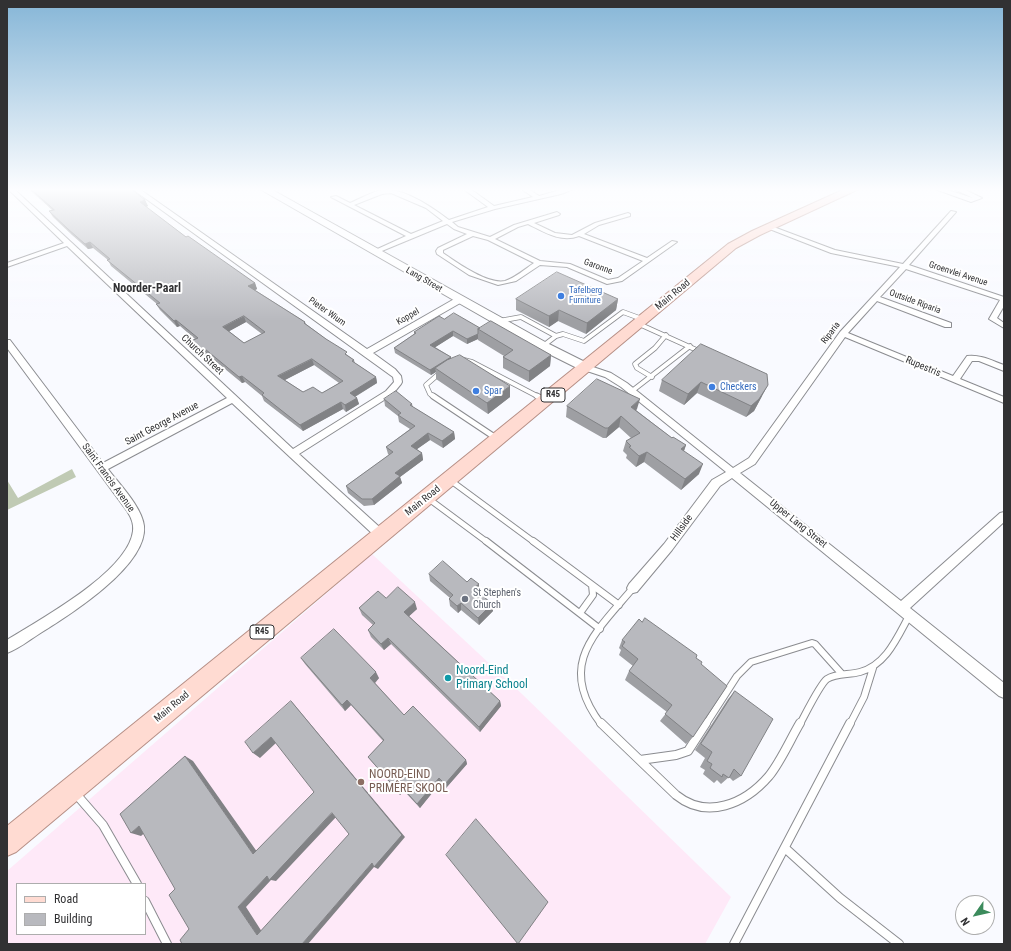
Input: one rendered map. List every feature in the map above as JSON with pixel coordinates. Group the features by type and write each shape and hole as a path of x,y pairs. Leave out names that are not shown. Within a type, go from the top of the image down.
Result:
{"main road":[{"name":"Main Road","path":"7,843 381,535 587,368 732,246 759,232"}],"street":[{"name":"Church Street","path":"56,232 233,399 294,453 381,535"},
{"name":"Pieter Wium","path":"197,232 367,353 397,376 398,382 396,388 294,453"},
{"name":"Lang Street","path":"340,232 542,346 587,368"},
{"path":"403,232 410,236"},
{"path":"375,252 420,232"},
{"path":"490,239 505,232"},
{"path":"551,232 564,238 582,232"},
{"name":"Groenvlei Avenue","path":"784,232 842,254 905,266 1004,299"},
{"name":"Riparia","path":"734,472 752,461 843,334 935,232"},
{"path":"473,233 440,249 440,254 486,280 499,284 509,281 539,263"},
{"name":"Garonne","path":"473,233 490,239 539,263 568,266 604,281 612,282 620,280 674,242"},
{"path":"579,234 647,260"},
{"path":"7,265 68,244"},
{"name":"Outside Riparia","path":"875,298 948,325"},
{"path":"1004,299 993,318 1004,326"},
{"name":"Koppel","path":"367,353 459,300"},
{"name":"Rupestris","path":"843,334 1004,400"},
{"name":"Saint Francis Avenue","path":"7,342 132,508 138,521 138,533 134,545 124,562 107,579 83,598 7,647"},
{"path":"955,380 970,358 980,359 1004,368"},
{"name":"Upper Lang Street","path":"587,368 608,374 632,391 1004,691"},
{"name":"Saint George Avenue","path":"102,468 233,399"},
{"name":"Hillside","path":"633,588 668,547 710,490 724,477 734,472"},
{"path":"906,612 1004,516"}],"lane":[{"path":"542,346 556,336 563,334 584,341 623,312 666,336 703,352"},
{"path":"498,321 521,317 556,336"},
{"path":"652,377 637,368 636,364 656,348 666,336"},
{"path":"632,391 690,346"},
{"path":"455,362 463,360 472,362 546,401"},
{"path":"443,370 426,385 430,394 499,439"},
{"path":"449,480 619,605"},
{"path":"427,498 600,629"},
{"path":"580,613 593,595 592,585"},
{"path":"633,588 588,643 582,657 580,674 583,691 589,708 601,724 688,804 701,808 722,805 742,798 759,788 770,775 825,680 841,673 860,672 873,668 884,658 906,612"},
{"path":"640,760 652,756 663,758 678,756 688,751 737,676 751,662 812,643 815,644 841,673"},
{"path":"734,944 839,742 858,709 871,680 873,668"},
{"path":"72,790 84,800 108,833 136,883"},
{"path":"785,848 840,898 900,944"},
{"path":"146,902 167,944"}],"shaded area":[{"name":"NOORD-EIND PRIMÊRE SKOOL","path":"372,554 522,694 731,897 705,944 7,944 7,871"}],"green space":[{"path":"72,469 76,477 7,510 7,480 18,498"}],"building":[{"path":"72,232 180,232 186,237 188,236 255,283 248,286 305,322 304,323 326,339 347,352 345,354 354,360 352,361 376,377 350,393 357,398 345,405 341,402 300,425 262,395 264,393 242,376 239,377 205,349 202,350 191,341 198,338 176,320 174,321 156,304 160,303 107,260 110,259 90,242 85,244","holes":["244,316 265,332 244,343 223,327","312,359 343,381 322,393 313,387 303,392 278,376"]},
{"name":"Tafelberg Furniture","path":"557,272 618,299 587,323 559,310 549,316 516,299"},
{"path":"454,313 480,328 478,329 478,334 467,339 453,331 430,345 451,357 430,370 394,348 416,333 414,332 439,316 444,319"},
{"path":"491,321 551,355 529,371 503,357 513,350 478,329"},
{"name":"Checkers","path":"701,344 767,374 768,385 759,399 751,406 701,382 688,394 662,380"},
{"path":"460,355 510,386 487,403 435,368 447,360"},
{"path":"597,379 640,399 631,407 672,438 673,437 686,445 681,449 703,464 685,479 647,452 639,456 629,447 631,446 626,441 640,433 621,416 608,428 605,428 567,406"},
{"path":"396,391 412,404 410,405 454,432 442,441 428,433 411,446 422,453 395,473 400,476 372,499 362,499 346,486 393,452 386,447 415,426 398,415 401,413 384,399"},
{"name":"St Stephen's Church","path":"443,561 467,582 471,578 479,584 474,588 492,604 478,618 461,603 457,606 449,599 453,595 429,574"},
{"name":"Noord-Eind Primary School","path":"398,587 415,602 404,612 500,701 479,727 388,638 381,644 368,630 375,623 359,608 378,591 386,598"},
{"path":"645,618 697,655 696,658 702,662 701,664 727,686 693,737 665,714 672,705 629,671 638,659 622,646 625,642 622,640 639,619 642,622"},
{"path":"334,629 376,672 370,678 404,715 413,706 466,760 445,784 439,778 417,804 402,787 398,791 368,757 384,740 347,700 342,705 301,658"},
{"path":"735,691 773,719 741,776 734,769 729,778 723,774 722,777 710,768 712,764 707,761 712,752 701,744"},
{"path":"291,701 402,835 374,867 372,863 302,944 182,944 180,940 189,929 169,895 175,889 139,826 131,833 120,814 185,756 253,854 314,792 271,737 253,753 245,742","holes":["332,813 349,834 257,935 238,907 267,876 269,880"]},
{"path":"476,819 548,902 518,944 446,855"}],"place":[{"name":"Tafelberg Furniture","path":"561,296"},
{"name":"Checkers","path":"712,387"},
{"name":"Spar","path":"476,391"},
{"name":"St Stephen's Church","path":"465,599"},
{"name":"Noord-Eind Primary School","path":"448,678"},
{"name":"NOORD-EIND PRIMÊRE SKOOL","path":"361,782"}],"district":[{"name":"Noorder-Paarl","path":"147,289"}]}
